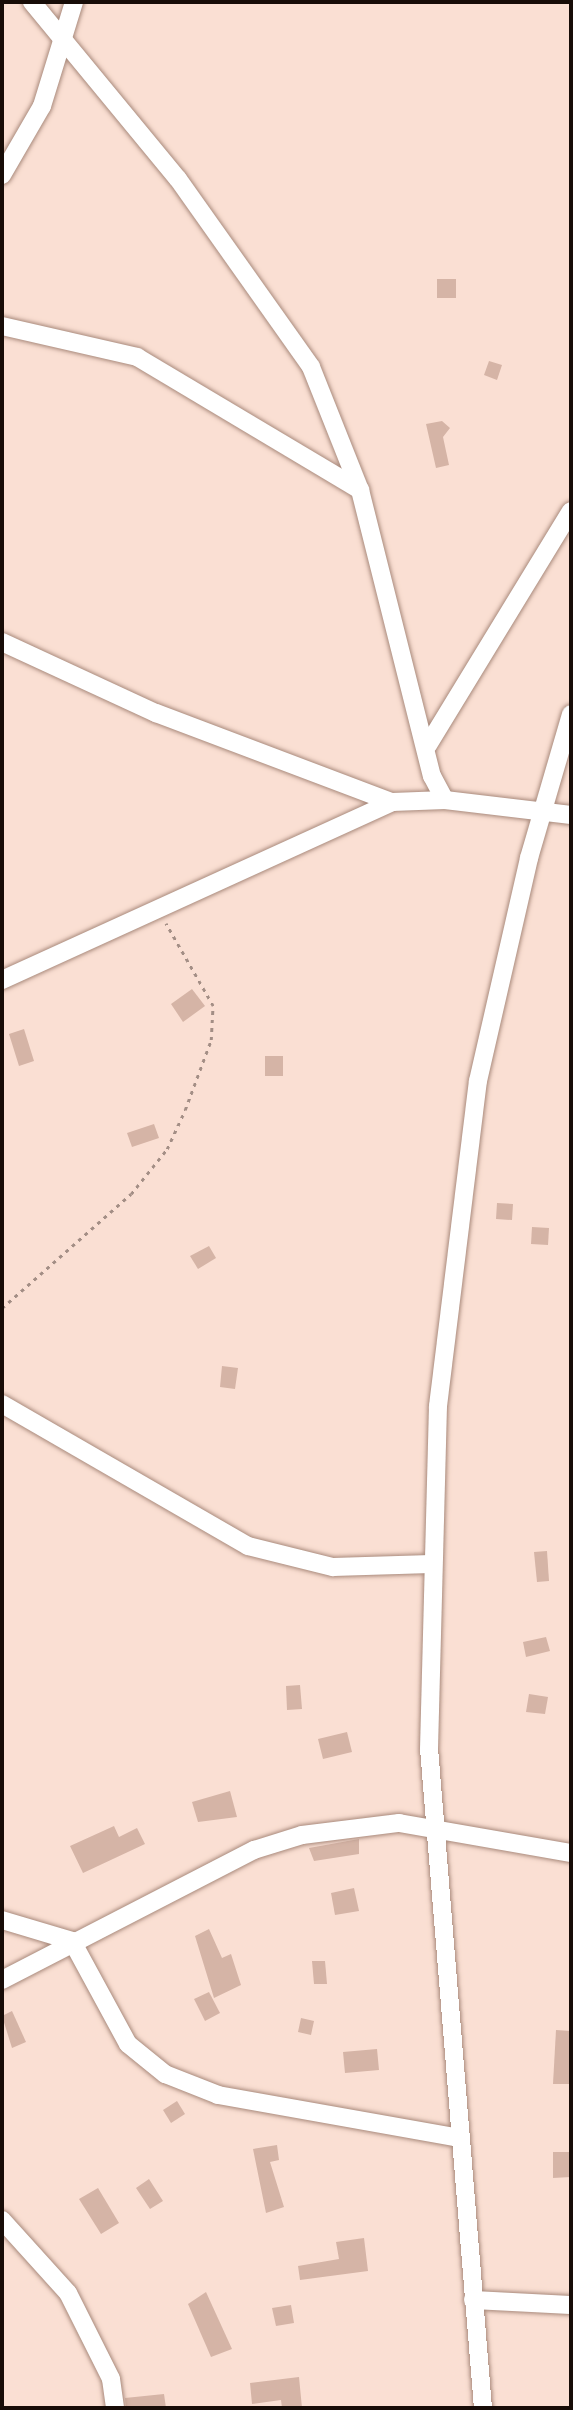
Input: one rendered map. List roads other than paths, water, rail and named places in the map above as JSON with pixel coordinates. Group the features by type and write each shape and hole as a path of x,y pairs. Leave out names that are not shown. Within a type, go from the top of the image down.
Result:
{"street":[{"path":"32,2 287,326 334,415 360,490 428,744 432,776 445,800"},
{"path":"2,175 42,106 65,41 74,2"},
{"path":"2,326 137,357 360,490"},
{"path":"428,744 571,511"},
{"path":"2,642 156,713 392,802"},
{"path":"482,2408 434,1829 431,1564 438,1406 478,1081 543,807 571,714"},
{"path":"2,980 392,802 445,800 543,807 571,815"},
{"path":"2,1405 248,1546 333,1567 431,1564"},
{"path":"2,1980 72,1941 281,1840 359,1825 434,1829 571,1853"},
{"path":"2,1920 72,1941 128,2044 165,2074 218,2095 459,2138"},
{"path":"2,2220 68,2293 111,2379 115,2408"},
{"path":"473,2300 571,2305"}]}
